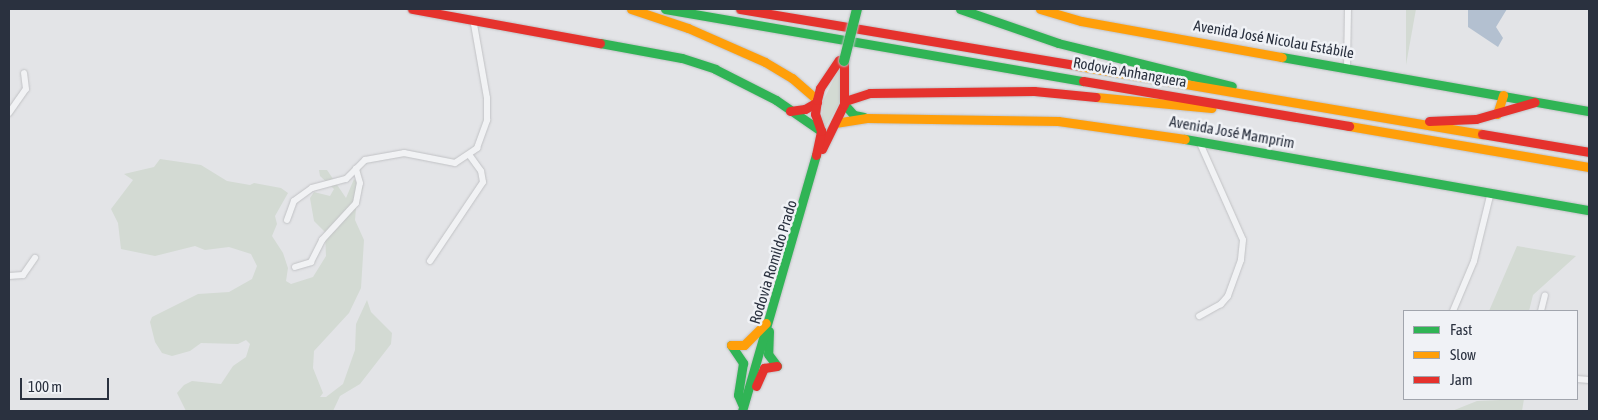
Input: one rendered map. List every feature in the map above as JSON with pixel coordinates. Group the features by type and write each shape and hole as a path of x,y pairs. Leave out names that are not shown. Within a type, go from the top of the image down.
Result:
{"main road":[{"path":"412,9 682,58 715,69 790,110 821,131"},
{"path":"631,9 688,28 765,62 792,78 817,101"},
{"name":"Rodovia Anhanguera","path":"665,9 1141,88 1294,117 1589,167"},
{"name":"Rodovia Anhanguera","path":"740,9 1400,122 1589,152"},
{"path":"854,9 842,61 845,102 870,93 1034,91 1294,117"},
{"path":"960,9 1058,43 1299,104"},
{"name":"Avenida José Nicolau Estábile","path":"1040,9 1347,68 1589,111"},
{"path":"821,131 815,114 820,88 842,61"},
{"path":"1497,114 1503,95"},
{"path":"790,110 805,109 817,101"},
{"name":"Avenida José Mamprim","path":"845,102 854,114 867,118"},
{"name":"Rodovia Romildo Prado","path":"768,324 824,145 845,102"},
{"path":"1400,122 1462,121 1497,114 1535,102"},
{"name":"Avenida José Mamprim","path":"835,123 867,118 1058,121 1199,141 1589,210"},
{"name":"Rodovia Romildo Prado","path":"744,409 821,131"},
{"path":"744,409 764,368 777,366 768,354 768,324"},
{"path":"744,409 738,395 744,363 731,345 744,345 768,324"}],"street":[{"path":"1347,68 1348,9"},
{"path":"287,220 291,206 300,197 321,184 346,179 360,162 390,154 418,155 446,164 462,162 470,156 483,137 487,98 473,19"},
{"path":"9,113 26,88 24,73"},
{"path":"1199,141 1243,240 1241,260 1228,296 1221,304 1199,316"},
{"path":"430,261 483,182 481,171 470,156"},
{"path":"295,267 311,262 322,240 356,203 360,183 356,169"},
{"path":"1453,310 1474,261 1491,192"},
{"path":"9,276 23,275 35,258"},
{"path":"1541,310 1545,295"}],"shaded area":[{"path":"1406,9 1416,9 1406,65"},
{"path":"841,65 840,102 821,135 823,101"},
{"path":"160,159 201,165 227,181 281,188 288,193 275,216 277,224 272,236 283,253 288,268 286,281 291,284 313,277 326,256 325,232 314,221 310,198 314,192 330,196 334,189 320,176 319,170 327,170 346,198 354,179 363,188 351,208 356,208 355,220 364,240 361,288 349,313 314,351 313,368 323,393 320,397 326,397 343,384 355,350 356,324 367,300 371,312 392,333 391,344 360,384 340,396 333,411 186,411 177,393 184,385 192,381 221,384 233,366 246,357 250,344 246,340 238,344 201,343 190,351 172,356 162,353 155,342 150,322 152,317 198,294 229,292 252,279 257,266 251,254 229,247 205,250 195,246 155,256 121,249 118,223 111,209 133,180 124,174 154,167"},
{"path":"1517,246 1576,256 1533,295 1529,310 1489,310"},
{"path":"1524,400 1522,411 1452,411 1477,401"}],"water":[{"path":"1468,9 1507,9 1496,27 1503,38 1498,47 1468,27"}],"traffic: fast":[{"path":"665,9 1083,81"},
{"path":"844,61 857,9"},
{"path":"960,9 1058,43 1232,86"},
{"path":"600,43 682,58 715,69 776,100 821,131"},
{"path":"1282,57 1589,111"},
{"path":"844,104 854,115 864,117"},
{"path":"1185,139 1589,210"},
{"path":"742,411 816,155"},
{"path":"769,331 768,354 777,366"},
{"path":"731,345 743,363 738,395 743,406"}],"traffic: slow":[{"path":"631,9 688,28 765,62 792,78 817,100"},
{"path":"1040,9 1081,21 1282,57"},
{"path":"1079,66 1482,134"},
{"path":"1497,114 1503,95"},
{"path":"1096,97 1211,108"},
{"path":"835,123 867,118 1058,121 1185,139"},
{"path":"1349,126 1589,167"},
{"path":"731,345 744,345 766,323"}],"traffic: jam":[{"path":"412,9 600,43"},
{"path":"740,9 1079,66"},
{"path":"816,155 821,131 815,114 817,100 820,88 839,60"},
{"path":"822,149 844,104 844,61"},
{"path":"1083,81 1349,126"},
{"path":"845,101 870,93 1034,91 1096,97"},
{"path":"790,111 805,109 817,102"},
{"path":"1429,121 1476,119 1535,102"},
{"path":"1482,134 1589,152"},
{"path":"756,386 764,368 777,366"}]}
